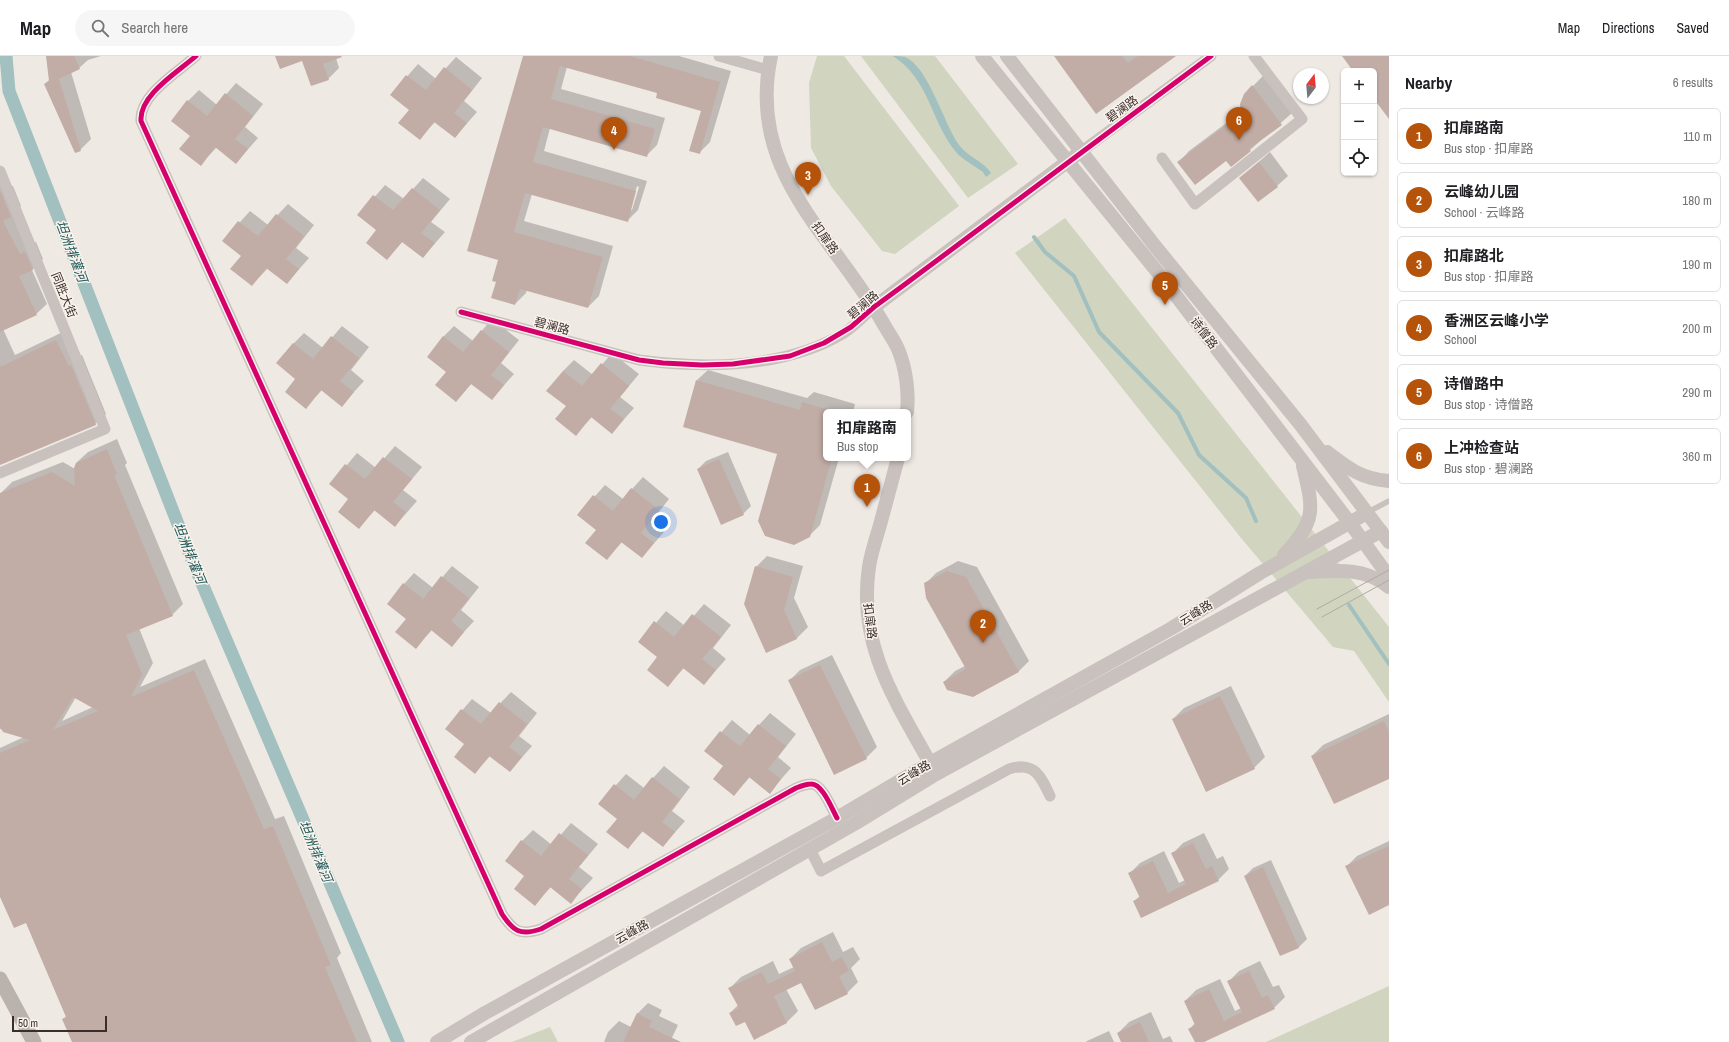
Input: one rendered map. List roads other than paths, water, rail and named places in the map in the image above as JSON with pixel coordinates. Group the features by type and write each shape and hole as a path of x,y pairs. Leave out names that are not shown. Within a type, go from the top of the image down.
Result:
{"main road":[{"path":"0,979 34,1042"}],"street":[{"path":"196,56 148,99 142,110 141,121 498,907 510,926 524,932 541,929 796,788 812,784 817,785 822,789 837,818"},
{"path":"719,56 770,63"},
{"name":"诗僧路","path":"982,56 1164,280 1363,540 1389,577"},
{"name":"诗僧路","path":"1007,56 1155,246 1314,442 1367,513 1385,534"},
{"name":"碧澜路","path":"460,312 633,358 663,363 702,365 758,362 790,356 824,343 843,333 874,307 1068,161 1211,56"},
{"path":"1162,158 1195,204 1302,119 1254,56"},
{"name":"扣扉路","path":"770,63 767,105 768,124 782,170 802,206 874,307 900,355 906,381 907,409"},
{"name":"同胜大街","path":"0,171 105,429 0,473"},
{"path":"1314,442 1358,474 1368,478 1389,481"},
{"path":"1275,565 1299,538 1308,525 1310,500 1301,459"},
{"name":"扣扉路","path":"897,461 869,565 867,593 868,617 871,641 882,672 933,768"},
{"name":"云峰路","path":"471,1042 810,849 933,768 1172,628 1275,565 1367,513"},
{"name":"云峰路","path":"437,1042 459,1028 837,818 1307,572 1363,540 1385,534"},
{"path":"1307,572 1338,570 1363,573 1370,575 1389,587"},
{"path":"810,849 821,871 1016,767 1027,768 1038,773 1050,796"}],"lane":[{"name":"云峰路","path":"1367,513 1389,501"}],"water":[{"path":"893,56 905,57 921,72 935,96 953,136 959,145 967,153 984,165 991,173 986,177 983,172 956,152 947,140 929,101 915,77"}],"waterway":[{"name":"坦洲排灌河","path":"6,56 9,91 192,560 398,1042"},
{"path":"1034,237 1045,252 1074,276 1099,332 1178,413 1199,455 1246,498 1256,521"},
{"path":"1349,605 1389,664"}],"tram line":[{"path":"1317,609 1389,570"},
{"path":"1322,617 1389,580"}],"place":[{"name":"上冲检查站","path":"1239,140"},
{"name":"香洲区云峰小学","path":"614,150"},
{"name":"扣扉路北","path":"808,195"},
{"name":"诗僧路中","path":"1165,305"},
{"name":"扣扉路南","path":"867,507"},
{"name":"云峰幼儿园","path":"983,643"}]}
